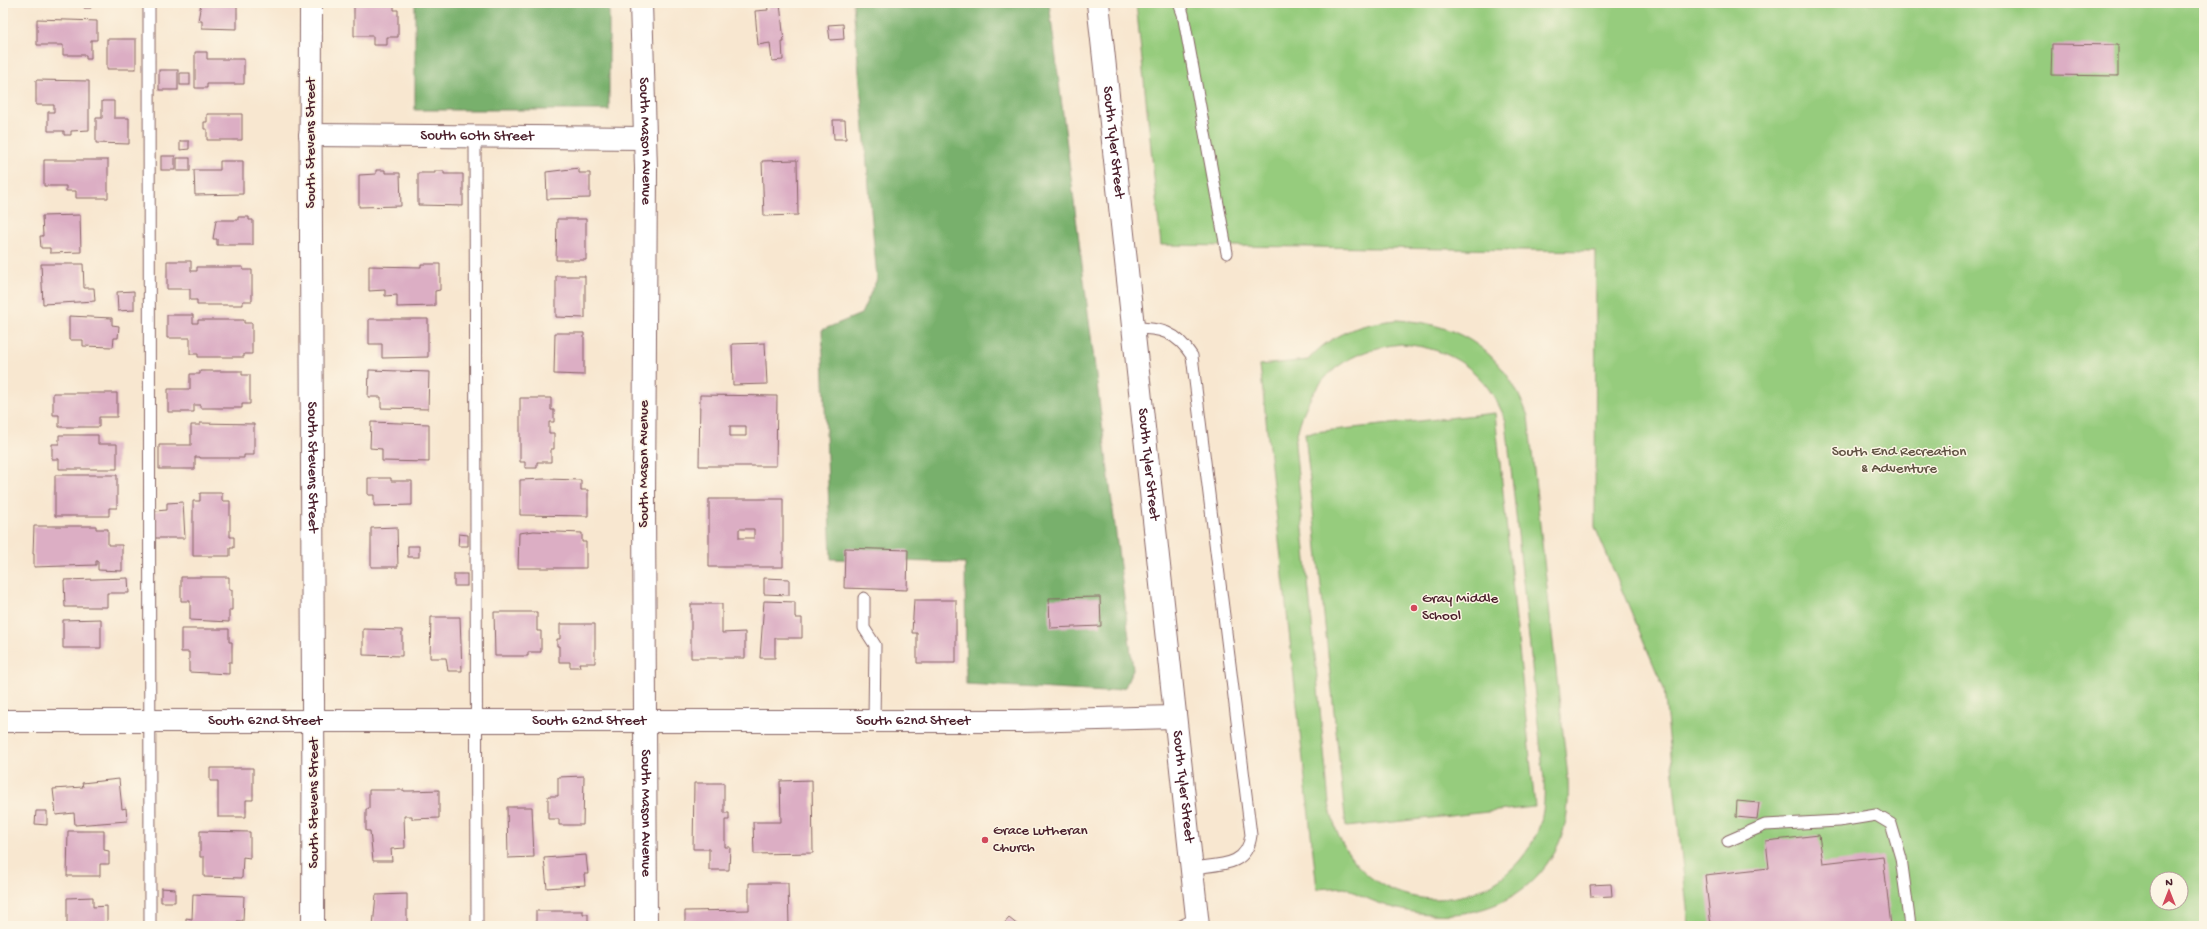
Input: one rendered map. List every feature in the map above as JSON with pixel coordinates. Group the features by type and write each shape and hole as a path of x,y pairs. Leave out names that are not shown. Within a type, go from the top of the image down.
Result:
{"street":[{"name":"South Mason Avenue","path":"641,3 644,138 646,926"},
{"name":"South Tyler Street","path":"1098,3 1191,868 1192,923"},
{"name":"South Stevens Street","path":"312,8 310,135 315,720 313,926"},
{"name":"South 60th Street","path":"310,135 644,138"},
{"name":"South 62nd Street","path":"3,721 1022,721 1174,717"}],"lane":[{"path":"149,3 150,926"},
{"path":"1179,3 1183,14 1228,253"},
{"path":"475,137 477,926"},
{"path":"1133,328 1160,330 1179,340 1192,356 1251,835 1250,844 1244,855 1237,861 1191,868"},
{"path":"864,598 864,628 874,645 874,721"},
{"path":"1728,841 1765,825 1839,821 1876,816 1890,824 1901,858 1910,926"}],"green space":[{"path":"415,3 609,3 609,110 415,110"},
{"path":"853,3 1049,3 1133,669 1125,687 1106,692 966,684 965,563 831,559 822,330 861,314 877,279"},
{"name":"South End Recreation & Adventure","path":"1136,3 2204,3 2204,926 1689,926 1664,689 1595,527 1596,251 1161,245"},
{"path":"1397,320 1421,322 1461,335 1479,346 1494,359 1507,375 1528,416 1568,778 1567,811 1564,828 1559,843 1541,871 1519,892 1492,906 1463,913 1433,914 1402,910 1373,901 1345,887 1317,889 1260,365 1308,360 1337,336 1360,327 1384,321","holes":["1401,344 1420,346 1452,357 1478,376 1489,389 1506,421 1544,780 1544,802 1540,825 1534,839 1516,864 1493,883 1466,895 1438,899 1409,896 1383,885 1359,867 1341,841 1334,823 1329,804 1295,444 1300,423 1307,404 1317,388 1329,374 1343,363 1360,354 1379,348"]},
{"path":"1495,413 1535,807 1346,827 1305,433"}],"building":[{"path":"73,3 91,3 91,8 84,8 84,5 73,5"},
{"path":"201,3 237,3 237,29 202,28 202,21 198,21"},
{"path":"354,3 394,3 394,10 398,10 398,37 387,37 387,45 373,45 373,36 354,36"},
{"path":"767,3 780,3 784,42 782,42 783,60 772,61 770,43 758,45 755,11 768,10"},
{"path":"37,19 97,21 97,40 91,40 91,59 86,59 86,55 63,55 63,45 37,45"},
{"path":"843,24 844,39 830,40 828,25"},
{"path":"107,39 136,39 136,69 107,69"},
{"path":"2052,44 2118,45 2118,76 2051,75"},
{"path":"195,52 207,52 207,59 244,59 244,84 207,84 207,88 195,88"},
{"path":"159,70 178,70 178,90 159,90"},
{"path":"180,73 190,73 190,85 180,85"},
{"path":"36,80 89,81 89,130 71,131 71,135 64,135 64,131 48,131 48,112 54,112 54,105 36,105"},
{"path":"102,101 114,101 114,118 129,118 129,144 96,143 96,118 102,118"},
{"path":"207,114 242,114 242,140 207,140 207,129 204,129 204,122 207,122"},
{"path":"833,120 845,120 846,139 834,139"},
{"path":"180,141 189,141 189,149 180,150"},
{"path":"161,156 175,156 175,170 161,170"},
{"path":"177,158 190,158 190,171 177,171"},
{"path":"44,160 108,160 108,198 76,198 76,191 66,191 66,186 44,186"},
{"path":"797,160 798,215 764,216 762,161"},
{"path":"220,161 243,161 243,194 195,195 194,170 220,170"},
{"path":"579,168 579,173 590,173 590,198 547,199 546,172"},
{"path":"376,170 385,170 385,173 400,173 401,206 359,207 359,175 376,174"},
{"path":"435,171 444,171 444,174 463,174 463,206 418,205 418,173 435,173"},
{"path":"80,215 81,252 50,253 50,248 41,248 40,236 43,236 42,216"},
{"path":"238,217 249,217 249,220 253,220 253,245 217,245 217,239 213,239 216,220 238,220"},
{"path":"557,219 586,219 586,260 556,260"},
{"path":"167,261 191,261 191,271 197,271 197,267 243,267 243,270 252,270 252,301 243,301 243,305 197,305 197,300 190,300 190,289 167,289"},
{"path":"41,264 83,264 84,288 94,288 95,301 43,304"},
{"path":"421,264 440,264 440,290 435,291 435,306 397,307 397,295 385,296 385,290 369,291 369,266 421,267"},
{"path":"556,276 585,276 585,318 556,317"},
{"path":"134,291 134,310 118,311 117,292"},
{"path":"167,315 193,315 193,323 198,323 198,320 244,320 244,323 252,323 252,354 244,354 244,357 198,357 198,354 190,354 190,338 167,338"},
{"path":"69,316 112,318 112,325 119,326 118,338 114,338 113,347 83,346 83,340 69,340"},
{"path":"369,319 428,319 428,357 382,358 382,344 369,344"},
{"path":"555,333 584,333 584,375 554,374"},
{"path":"765,343 767,384 733,385 732,344"},
{"path":"369,370 429,372 428,409 381,408 381,397 368,397"},
{"path":"200,371 242,371 242,375 250,375 250,404 242,404 242,408 200,408 200,405 194,405 194,412 168,412 168,389 190,389 190,374 200,374"},
{"path":"53,393 117,393 117,417 99,417 99,427 59,427 59,415 53,415"},
{"path":"700,395 777,396 776,466 699,466","holes":["730,426 746,426 746,436 730,436"]},
{"path":"520,398 551,398 551,410 554,410 554,422 549,422 549,433 554,433 554,449 551,449 551,462 537,462 537,468 525,468 525,462 520,462"},
{"path":"371,422 429,424 429,462 382,461 382,449 370,448"},
{"path":"200,423 254,424 254,455 244,455 244,458 195,457 195,469 159,469 159,445 191,445 191,425 200,425"},
{"path":"59,435 98,435 98,444 117,444 117,469 59,469 59,459 52,459 52,444 59,444"},
{"path":"55,475 117,475 117,508 109,508 109,516 55,516"},
{"path":"368,478 391,478 391,481 412,481 412,505 374,506 374,495 368,495"},
{"path":"520,480 581,480 581,490 588,490 588,516 520,515"},
{"path":"200,493 222,493 222,501 230,501 230,537 234,537 234,548 230,548 230,556 193,556 193,501 200,501"},
{"path":"709,499 783,499 783,567 709,567","holes":["739,529 754,529 754,538 739,538"]},
{"path":"183,502 185,538 155,538 155,511 167,510 167,503"},
{"path":"34,526 96,526 96,529 108,529 108,545 122,545 122,571 98,570 98,561 96,561 96,565 34,567"},
{"path":"397,527 398,567 371,567 371,528"},
{"path":"534,531 582,533 582,542 586,542 586,568 518,568 519,533"},
{"path":"459,534 468,535 468,546 458,546"},
{"path":"408,546 419,546 419,557 408,557"},
{"path":"845,548 908,550 907,590 844,588"},
{"path":"454,574 467,574 467,586 454,586"},
{"path":"181,577 229,577 229,590 232,590 232,610 229,610 229,622 190,620 190,601 181,601"},
{"path":"128,578 129,593 107,593 107,607 65,607 64,580"},
{"path":"764,578 789,579 789,595 764,594"},
{"path":"1100,597 1101,626 1050,628 1049,598"},
{"path":"914,600 956,600 956,663 917,663 917,633 912,633"},
{"path":"764,601 795,602 795,618 802,618 802,638 775,638 775,658 760,658"},
{"path":"691,604 722,604 722,633 745,632 745,658 691,658"},
{"path":"494,612 537,612 537,631 541,631 541,652 528,652 528,656 495,656"},
{"path":"431,617 460,617 462,671 448,671 446,658 430,658"},
{"path":"101,619 101,648 63,648 63,620"},
{"path":"560,624 595,624 595,663 579,663 580,667 570,667 570,662 559,662 559,646 557,646 557,639 560,639"},
{"path":"181,629 229,629 229,642 232,642 232,662 229,662 229,674 189,672 189,652 181,652"},
{"path":"363,629 402,630 402,656 363,655"},
{"path":"210,768 253,768 253,800 246,800 246,817 218,817 218,781 210,781"},
{"path":"584,776 583,825 559,825 559,819 548,819 548,796 558,796 558,777"},
{"path":"119,779 122,809 126,808 127,821 75,825 74,813 56,815 53,789 83,787 82,783"},
{"path":"812,780 813,853 754,854 753,822 781,822 780,781"},
{"path":"694,783 724,783 724,813 729,813 729,820 725,820 725,847 730,847 729,870 709,870 709,849 693,849"},
{"path":"369,790 439,790 439,818 412,819 412,816 404,816 405,848 391,849 392,861 373,861 370,831 366,831 366,809 369,809"},
{"path":"1737,801 1759,803 1757,819 1736,817"},
{"path":"507,807 532,807 534,857 508,858"},
{"path":"36,811 47,811 47,825 35,824"},
{"path":"68,831 104,831 104,850 109,851 109,864 100,864 100,876 67,876"},
{"path":"200,831 250,832 250,858 243,857 242,878 204,877 204,857 200,857"},
{"path":"1819,835 1823,863 1883,856 1891,926 1711,926 1705,875 1769,868 1766,841"},
{"path":"586,855 588,874 584,874 585,885 547,888 544,858"},
{"path":"749,883 788,883 789,926 685,926 685,911 749,910"},
{"path":"1611,884 1612,896 1591,897 1590,885"},
{"path":"161,888 175,889 175,902 161,902"},
{"path":"193,894 244,896 243,921 237,921 237,926 186,926 186,918 192,919"},
{"path":"407,894 407,926 373,926 376,895"},
{"path":"93,897 93,907 107,906 107,926 67,926 67,898"},
{"path":"536,911 583,911 583,914 588,914 588,926 536,926"},
{"path":"1009,918 1019,926 1002,926"}],"place":[{"name":"Gray Middle School","path":"1414,608"},
{"name":"Grace Lutheran Church","path":"985,840"}]}
